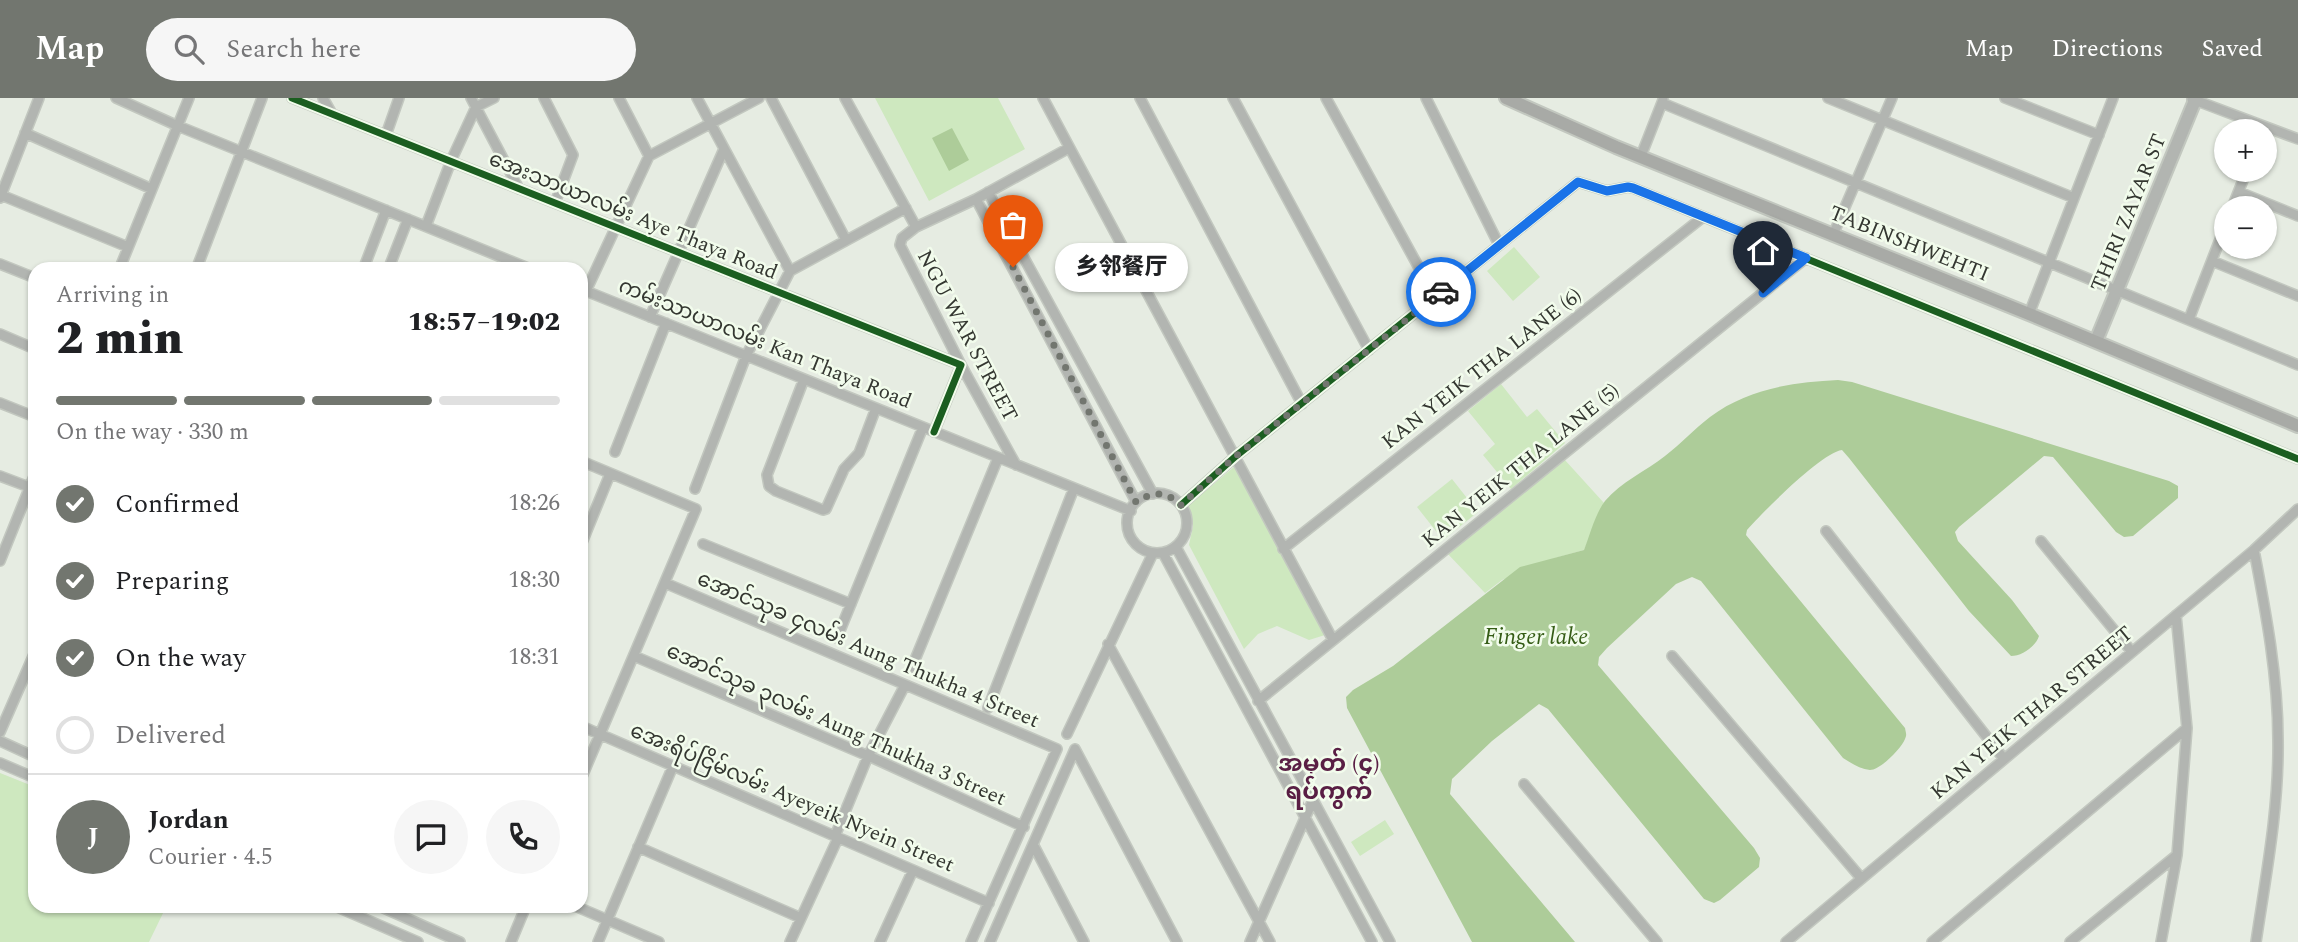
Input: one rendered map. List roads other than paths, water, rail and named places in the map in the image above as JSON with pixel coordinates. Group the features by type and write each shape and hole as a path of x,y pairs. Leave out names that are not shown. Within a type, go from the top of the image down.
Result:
{"main road":[{"name":"TABINSHWEHTI","path":"1506,98 2298,425"}],"street":[{"path":"39,98 1,197 128,247"},
{"path":"116,98 241,152 514,262"},
{"path":"122,262 189,98"},
{"path":"198,262 262,98"},
{"name":"အေးသာယာလမ်း Aye Thaya Road","path":"292,98 961,365"},
{"path":"323,98 332,114"},
{"path":"386,135 399,98"},
{"path":"474,103 494,98"},
{"path":"544,98 573,155 555,203"},
{"path":"619,98 649,156"},
{"path":"697,98 790,271"},
{"path":"588,280 649,156 759,98"},
{"path":"771,98 846,240"},
{"path":"845,98 916,227 976,199 1069,148"},
{"path":"1043,98 1333,640"},
{"path":"1140,98 1302,404"},
{"path":"1233,98 1369,350"},
{"path":"1326,98 1435,297"},
{"path":"1426,98 1499,245"},
{"path":"1828,98 2074,198"},
{"path":"1833,234 1892,98"},
{"path":"2005,98 2099,135"},
{"path":"2029,314 2113,98"},
{"path":"2194,99 2240,119"},
{"name":"THIRI ZAYAR ST","path":"2096,341 2119,290 2194,99"},
{"path":"1641,156 1662,100 2298,365"},
{"path":"426,226 474,103"},
{"path":"474,103 519,190"},
{"path":"25,133 152,189"},
{"path":"2277,133 2298,139"},
{"path":"650,317 724,149"},
{"path":"1181,505 1236,456 1578,182 1607,191 1633,188 2298,459"},
{"path":"2237,196 2243,182"},
{"path":"988,192 1153,494"},
{"path":"2239,192 2298,216"},
{"path":"976,199 1133,506"},
{"path":"695,489 746,356 790,271 906,208"},
{"path":"366,262 386,210"},
{"name":"KAN YEIK THA LANE (6)","path":"1283,549 1703,217"},
{"path":"391,262 408,219"},
{"name":"NGU WAR STREET","path":"916,227 902,238 900,245 1016,465"},
{"path":"2189,319 2214,256"},
{"name":"KAN YEIK THA LANE (5)","path":"1258,701 1806,258"},
{"path":"2212,261 2298,296"},
{"path":"0,264 28,275"},
{"name":"ကမ်းသာယာလမ်း Kan Thaya Road","path":"588,292 1074,488 1133,506"},
{"path":"615,452 666,323"},
{"path":"0,334 28,346"},
{"path":"934,432 961,365"},
{"path":"804,379 767,481 771,489 823,510 826,509 844,470 859,453 876,408"},
{"path":"0,404 28,414"},
{"path":"837,638 923,427"},
{"path":"912,667 998,458"},
{"path":"588,464 696,509 588,762"},
{"path":"588,528 610,474"},
{"path":"0,476 28,487"},
{"path":"988,708 1074,488"},
{"path":"0,561 3,547 28,489"},
{"path":"1153,494 1164,494 1181,505 1187,519 1187,529 1176,547 1163,553 1153,553 1142,550 1134,543 1127,524 1133,506 1153,494"},
{"name":"KAN YEIK THAR STREET","path":"1786,942 2254,550 2298,509"},
{"path":"1826,531 2004,759"},
{"path":"2041,541 2132,652"},
{"path":"703,544 851,604"},
{"path":"1176,547 1390,942"},
{"path":"2254,550 2274,657 2278,740 2276,808 2256,942"},
{"path":"1067,734 1153,553"},
{"path":"1163,553 1372,942"},
{"name":"အောင်သုခ ၄လမ်း Aung Thukha 4 Street","path":"665,583 1058,749 1024,827"},
{"path":"2161,942 2177,855 2187,728 2176,615"},
{"path":"1108,645 1270,942"},
{"name":"အောင်သုခ ၃လမ်း Aung Thukha 3 Street","path":"634,656 868,755 1024,827"},
{"path":"1672,656 1861,878"},
{"path":"0,732 28,678"},
{"path":"790,942 837,837 868,755 905,685"},
{"path":"1931,942 2187,728"},
{"name":"အေးရိပ်ငြိမ်လမ်း Ayeyeik Nyein Street","path":"588,729 989,903"},
{"path":"0,741 28,754"},
{"path":"990,942 1075,749 1177,942"},
{"path":"0,763 28,775"},
{"path":"598,942 673,766"},
{"path":"1524,784 1657,942"},
{"path":"1250,942 1313,800"},
{"path":"971,942 1024,827"},
{"path":"1033,844 1084,942"},
{"path":"638,848 801,918"},
{"path":"2070,942 2177,855"},
{"path":"880,942 913,870"},
{"path":"588,912 659,942"},
{"path":"351,913 418,942"},
{"path":"395,913 460,942"},
{"path":"511,942 523,913"}],"water":[{"path":"952,128 969,160 949,171 932,138"},
{"name":"Finger lake","path":"1838,380 1852,382 2169,481 2178,486 2178,498 2133,536 2124,537 2116,532 2053,457 2044,456 1959,527 1955,532 1958,541 2012,600 2039,636 2028,650 2011,656 1969,611 1842,450 1821,461 1779,498 1747,530 1746,535 1905,728 1906,737 1903,743 1884,763 1870,770 1843,758 1701,581 1692,577 1676,584 1607,648 1599,657 1598,665 1754,848 1760,858 1759,867 1720,900 1714,903 1704,899 1548,709 1539,704 1492,741 1452,779 1450,794 1575,942 1472,942 1347,708 1346,697 1393,666 1520,567 1584,550 1598,512 1611,494 1665,456 1724,407 1787,385"}],"place":[{"name":"乡邻餐厅","path":"1013,267"}],"district":[{"name":"အမှတ် (၄) ရပ်ကွက်","path":"1329,778"}]}
